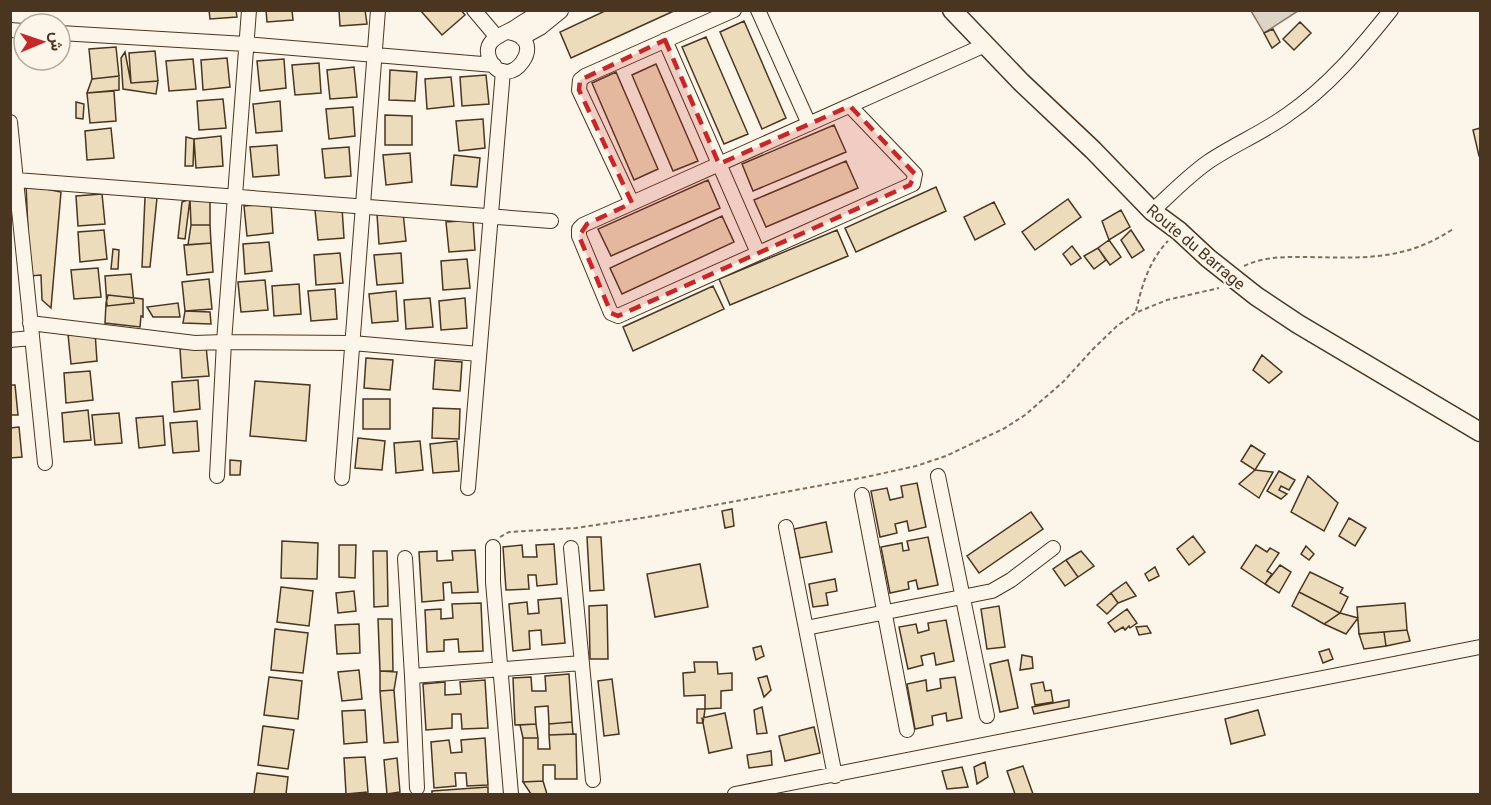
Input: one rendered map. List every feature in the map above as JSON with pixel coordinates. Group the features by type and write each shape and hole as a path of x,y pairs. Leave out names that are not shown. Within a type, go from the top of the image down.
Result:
{"main road":[{"name":"Route du Barrage","path":"952,10 1021,82 1093,150 1152,211 1179,231 1234,279 1298,324 1480,432"}],"street":[{"path":"217,476 224,342 249,10"},
{"path":"342,478 378,10"},
{"path":"72,34 246,44 514,70 523,64 527,48 522,38 517,35 502,34 474,10"},
{"path":"632,203 579,90 579,83 585,76 734,10"},
{"path":"758,10 809,124"},
{"path":"1152,211 1207,163 1253,138 1289,115 1307,100 1359,49 1391,10"},
{"path":"498,68 490,61 488,50 492,40 535,15 560,12"},
{"path":"522,38 540,28 560,12"},
{"path":"665,40 758,253"},
{"path":"850,106 915,174 915,181 758,253 614,315 611,313 579,232 584,225 985,45"},
{"path":"468,488 491,216 498,68"},
{"path":"10,122 16,180 14,198 45,463"},
{"path":"16,180 551,221"},
{"path":"30,323 195,343 352,343 480,354"},
{"path":"10,340 32,338"},
{"path":"938,476 987,716"},
{"path":"862,495 907,730"},
{"path":"786,528 835,776"},
{"path":"493,547 493,582 511,795"},
{"path":"571,548 593,780"},
{"path":"806,628 999,588 1053,548"},
{"path":"405,558 417,788"},
{"path":"735,795 1480,647"},
{"path":"412,676 582,663"}],"path":[{"path":"493,547 499,538 509,532 576,528 661,515 916,466 946,456 1005,428 1025,415 1063,382 1109,334 1135,313 1167,300 1234,279 1249,263 1272,257 1365,258 1392,255 1418,248 1452,229"},
{"path":"1135,313 1154,258 1179,231"}],"highlighted area":[{"path":"665,40 719,164 850,106 915,174 910,185 618,316 611,313 579,236 587,224 632,203 579,90 580,80"}],"shaded area":[{"path":"1251,11 1298,11 1264,33"}],"building":[{"path":"209,10 236,10 237,17 210,19"},
{"path":"266,10 292,10 293,20 267,22"},
{"path":"339,10 365,10 367,24 340,26"},
{"path":"420,10 461,10 465,15 442,35"},
{"path":"607,10 676,10 571,58 560,32"},
{"path":"744,21 786,118 762,129 720,32"},
{"path":"1300,22 1311,33 1294,50 1283,39"},
{"path":"1273,29 1280,42 1272,48 1264,33"},
{"path":"706,37 748,134 724,144 682,47"},
{"path":"116,47 119,76 92,79 89,49"},
{"path":"155,51 158,81 131,83 129,53"},
{"path":"125,52 131,83 158,81 156,94 123,89 121,58"},
{"path":"227,58 230,87 203,90 201,60"},
{"path":"193,59 196,89 169,91 166,61"},
{"path":"284,59 286,88 260,91 257,61"},
{"path":"319,63 321,93 295,95 292,65"},
{"path":"656,64 698,161 673,171 632,75"},
{"path":"354,67 357,97 330,99 327,70"},
{"path":"390,70 417,72 415,101 389,100"},
{"path":"616,72 658,169 634,180 592,83"},
{"path":"486,75 489,104 462,106 460,77"},
{"path":"119,76 119,90 87,93 92,79"},
{"path":"451,77 454,106 427,109 425,79"},
{"path":"114,91 116,121 90,123 87,93"},
{"path":"223,99 226,128 199,130 197,101"},
{"path":"280,101 282,131 256,133 253,104"},
{"path":"76,102 84,104 83,119 76,118"},
{"path":"353,107 355,136 329,139 326,109"},
{"path":"385,115 412,116 412,145 385,145"},
{"path":"483,119 485,148 459,151 456,121"},
{"path":"834,125 846,152 753,191 742,164"},
{"path":"111,128 114,158 87,160 85,131"},
{"path":"1480,128 1480,156 1479,156 1473,130"},
{"path":"221,136 223,166 196,168 194,139"},
{"path":"186,137 194,139 193,166 185,166"},
{"path":"277,145 279,175 253,177 250,147"},
{"path":"349,147 351,176 325,178 322,149"},
{"path":"410,153 412,182 386,185 383,155"},
{"path":"454,155 480,158 477,187 451,185"},
{"path":"846,161 858,188 766,227 754,200"},
{"path":"708,180 720,208 611,256 598,229"},
{"path":"26,185 61,192 51,308 42,300 41,275 30,276"},
{"path":"936,187 946,211 856,252 845,228"},
{"path":"102,194 105,224 78,226 76,196"},
{"path":"145,197 157,198 150,267 142,267"},
{"path":"190,199 210,199 210,225 191,225"},
{"path":"190,199 185,239 178,238 182,202"},
{"path":"1068,199 1081,217 1035,250 1022,232"},
{"path":"994,202 1005,224 975,240 964,217"},
{"path":"271,204 273,233 247,236 244,206"},
{"path":"342,208 344,238 318,240 315,210"},
{"path":"1121,210 1130,227 1109,240 1102,221"},
{"path":"403,212 406,241 379,244 377,214"},
{"path":"722,216 734,242 622,294 610,268"},
{"path":"473,220 475,250 449,252 446,222"},
{"path":"191,225 210,225 211,243 188,245"},
{"path":"104,230 107,259 80,262 78,232"},
{"path":"837,230 848,256 730,305 719,279"},
{"path":"1131,230 1144,250 1132,258 1121,240"},
{"path":"1109,240 1121,257 1110,265 1098,248"},
{"path":"269,242 272,271 245,274 243,244"},
{"path":"211,243 213,272 187,275 184,245"},
{"path":"1072,246 1081,258 1071,265 1063,254"},
{"path":"1098,248 1106,260 1094,269 1084,256"},
{"path":"113,249 119,250 118,269 111,269"},
{"path":"340,253 343,283 316,285 314,255"},
{"path":"401,253 403,283 377,285 374,255"},
{"path":"467,259 470,288 443,290 441,261"},
{"path":"98,268 101,297 74,299 71,270"},
{"path":"131,274 134,303 107,306 105,276"},
{"path":"209,279 212,309 185,311 182,282"},
{"path":"265,280 268,310 241,312 238,282"},
{"path":"299,284 301,314 274,316 272,286"},
{"path":"713,286 724,309 633,351 623,327"},
{"path":"335,289 337,319 311,321 308,291"},
{"path":"396,291 398,321 372,323 369,294"},
{"path":"108,295 143,299 143,317 141,316 140,327 105,323"},
{"path":"430,298 433,327 406,329 404,300"},
{"path":"465,298 467,328 441,330 439,301"},
{"path":"178,303 180,317 153,317 147,307"},
{"path":"185,311 210,312 211,324 183,323"},
{"path":"95,332 97,361 71,364 68,334"},
{"path":"206,346 209,376 182,378 180,349"},
{"path":"1262,355 1282,372 1269,383 1253,370"},
{"path":"366,358 393,360 390,390 364,388"},
{"path":"435,360 462,362 460,391 433,389"},
{"path":"90,371 93,400 66,403 64,373"},
{"path":"198,380 200,409 174,412 172,382"},
{"path":"255,381 310,385 306,441 250,436"},
{"path":"10,385 15,385 18,415 10,415"},
{"path":"363,399 390,399 390,429 363,429"},
{"path":"433,408 460,409 459,439 432,438"},
{"path":"88,410 91,440 64,442 62,413"},
{"path":"119,413 122,443 95,445 92,415"},
{"path":"163,416 165,445 139,448 136,418"},
{"path":"197,421 199,451 173,453 170,423"},
{"path":"19,427 22,457 10,458 10,428"},
{"path":"358,438 385,441 382,470 355,468"},
{"path":"420,441 423,470 396,473 394,443"},
{"path":"457,441 459,471 433,473 430,444"},
{"path":"1251,445 1265,454 1255,470 1241,461"},
{"path":"230,460 241,461 240,475 230,475"},
{"path":"1255,470 1273,472 1259,498 1239,484"},
{"path":"1279,471 1295,480 1289,490 1281,486 1279,490 1287,494 1281,499 1267,491"},
{"path":"1308,476 1338,503 1324,531 1291,512"},
{"path":"917,483 926,527 909,531 907,521 895,524 897,533 880,537 871,491 887,488 890,500 903,497 901,486"},
{"path":"732,509 734,526 725,528 722,511"},
{"path":"1031,512 1043,529 979,573 967,556"},
{"path":"1349,518 1366,528 1355,546 1339,536"},
{"path":"826,522 832,552 800,558 794,529"},
{"path":"1193,536 1205,552 1189,565 1177,549"},
{"path":"587,537 601,537 604,590 590,591"},
{"path":"928,537 938,585 918,589 916,580 908,582 909,589 890,593 881,547 902,543 903,551 909,550 907,541"},
{"path":"282,541 318,543 317,579 281,578"},
{"path":"554,544 557,584 537,586 536,575 528,575 529,589 506,590 503,547 522,545 523,557 537,557 536,545"},
{"path":"339,545 356,545 355,578 339,577"},
{"path":"1256,545 1267,552 1270,548 1279,553 1267,571 1272,574 1265,584 1241,568"},
{"path":"1306,546 1314,554 1309,560 1301,554"},
{"path":"475,550 478,592 452,593 451,582 443,583 444,600 422,602 419,552 437,551 437,561 453,560 452,551"},
{"path":"373,551 387,551 388,606 374,607"},
{"path":"1081,551 1094,566 1078,577 1066,560"},
{"path":"1066,560 1078,577 1065,586 1053,569"},
{"path":"700,564 708,607 655,617 647,574"},
{"path":"1280,565 1291,572 1279,593 1265,584"},
{"path":"1155,567 1159,576 1149,581 1145,574"},
{"path":"1310,572 1343,588 1340,593 1348,597 1340,613 1299,592"},
{"path":"835,579 837,591 826,593 828,605 813,607 809,584"},
{"path":"1126,582 1136,596 1118,603 1111,593"},
{"path":"281,587 313,591 309,626 277,622"},
{"path":"354,591 356,611 338,613 336,593"},
{"path":"1299,592 1340,613 1324,624 1292,606"},
{"path":"1111,593 1118,603 1107,614 1097,605"},
{"path":"561,598 565,643 542,645 541,630 529,631 530,649 513,651 509,604 527,602 528,614 539,613 538,600"},
{"path":"481,603 483,651 459,652 458,639 444,640 444,651 427,652 425,610 441,609 441,619 453,618 452,604"},
{"path":"1405,603 1407,630 1359,634 1357,607"},
{"path":"607,605 608,659 590,659 589,606"},
{"path":"999,606 1005,647 987,649 981,609"},
{"path":"1127,609 1137,623 1130,628 1129,626 1125,630 1123,627 1115,632 1108,623"},
{"path":"1340,613 1358,618 1346,634 1324,624"},
{"path":"378,619 392,619 393,671 380,671"},
{"path":"946,620 954,661 936,665 934,653 921,656 923,665 908,669 899,627 916,624 918,633 929,630 928,623"},
{"path":"359,624 360,653 337,654 335,625"},
{"path":"1147,626 1151,633 1139,635 1136,627"},
{"path":"275,629 308,633 303,673 271,670"},
{"path":"1407,630 1410,641 1386,646 1384,632"},
{"path":"1384,632 1386,646 1364,649 1359,634"},
{"path":"761,646 764,656 756,660 753,648"},
{"path":"1329,649 1333,659 1323,663 1319,652"},
{"path":"1022,655 1032,657 1033,668 1020,670"},
{"path":"1008,660 1018,708 1000,712 990,664"},
{"path":"694,662 717,662 718,674 732,673 732,690 721,691 721,708 705,709 705,695 684,696 683,673 695,672"},
{"path":"359,670 362,699 342,701 338,672"},
{"path":"380,671 397,672 394,690 380,691"},
{"path":"569,674 572,722 549,724 548,706 535,707 536,724 515,725 513,678 531,677 532,691 546,691 545,676"},
{"path":"767,676 771,690 764,697 758,678"},
{"path":"269,677 302,681 298,719 264,715"},
{"path":"955,677 962,718 947,721 946,713 932,716 933,725 915,729 907,684 926,680 927,691 941,688 940,679"},
{"path":"612,679 619,734 604,736 598,681"},
{"path":"485,680 488,728 462,729 461,714 452,714 452,728 426,730 423,684 445,682 445,695 461,694 460,682"},
{"path":"1043,682 1045,691 1051,690 1053,702 1035,705 1031,684"},
{"path":"394,690 398,742 384,743 380,691"},
{"path":"1069,700 1069,707 1034,714 1032,707"},
{"path":"762,707 767,733 757,734 754,710"},
{"path":"697,709 705,709 703,723 697,723"},
{"path":"365,710 367,742 344,744 342,711"},
{"path":"1258,710 1265,735 1231,744 1225,719"},
{"path":"725,713 732,748 709,753 702,718"},
{"path":"572,722 573,734 549,735 549,724"},
{"path":"536,724 538,738 523,738 520,725"},
{"path":"263,726 294,730 288,769 258,765"},
{"path":"814,727 820,753 785,761 779,736"},
{"path":"576,734 577,779 555,779 555,765 543,765 543,781 523,782 523,738 538,738 538,749 550,749 549,735"},
{"path":"485,738 488,785 467,786 466,773 455,773 456,786 434,788 431,742 449,740 451,753 462,752 461,740"},
{"path":"771,751 772,765 749,768 747,755"},
{"path":"365,757 368,792 346,794 344,758"},
{"path":"397,758 400,792 387,794 384,760"},
{"path":"985,762 988,777 977,784 974,767"},
{"path":"1023,766 1033,794 1015,794 1007,771"},
{"path":"962,767 968,787 947,789 942,771"},
{"path":"257,773 288,777 286,794 254,794"},
{"path":"543,781 547,794 531,794 523,782"},
{"path":"488,787 488,794 432,794 432,791"}]}
